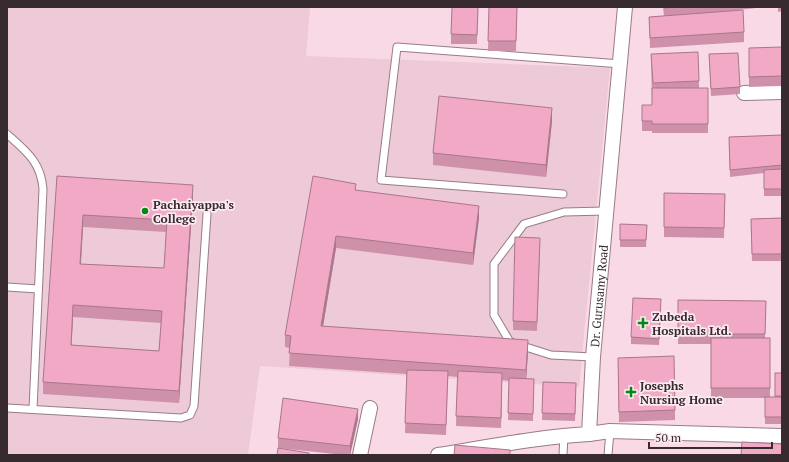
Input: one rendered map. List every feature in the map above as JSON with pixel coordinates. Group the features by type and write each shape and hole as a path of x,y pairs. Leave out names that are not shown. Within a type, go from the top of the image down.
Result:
{"street":[{"name":"Dr. Gurusamy Road","path":"589,434 593,357 626,7"},
{"path":"744,93 782,92"},
{"path":"360,455 370,408"},
{"path":"438,455 517,448 564,436 610,431 782,436"}],"lane":[{"path":"563,194 381,180 397,47 621,64"},
{"path":"7,134 28,152 36,164 42,180 43,189 33,409"},
{"path":"593,357 551,355 510,342 494,315 494,264 524,224 564,212 606,211"},
{"path":"7,408 181,418 190,414 194,406 207,214"},
{"path":"7,287 38,289"},
{"path":"608,455 610,431"},
{"path":"563,455 564,436"}],"shaded area":[{"path":"7,7 310,7 306,56 610,68 579,387 260,366 248,455 7,455"}],"building":[{"path":"452,7 478,7 477,35 451,34"},
{"path":"489,7 517,7 516,41 488,41"},
{"path":"743,10 744,32 650,38 649,17"},
{"path":"782,47 782,76 749,77 749,48"},
{"path":"698,52 699,81 653,83 651,54"},
{"path":"738,53 740,87 711,89 709,54"},
{"path":"652,88 708,88 708,124 652,124 652,121 642,121 642,105 652,105"},
{"path":"439,96 552,108 546,165 433,153"},
{"path":"782,135 782,165 730,170 729,137"},
{"path":"782,169 782,189 764,189 764,170"},
{"path":"57,176 193,185 179,391 43,382","holes":["83,215 167,220 164,268 80,264","73,305 162,311 159,351 71,345"]},
{"path":"313,176 356,184 355,190 479,206 473,253 336,236 321,326 528,340 526,370 289,353 291,336 285,335"},
{"path":"664,193 725,194 724,228 664,227"},
{"path":"782,218 782,254 752,254 751,219"},
{"path":"620,224 647,225 646,240 620,240"},
{"path":"515,237 540,238 537,322 513,321"},
{"path":"633,298 661,299 659,339 631,337"},
{"path":"678,300 766,301 765,334 678,334"},
{"path":"711,338 770,338 770,388 711,388"},
{"path":"674,356 675,410 619,412 618,358"},
{"path":"407,370 448,371 446,425 405,423"},
{"path":"458,371 502,373 501,418 456,416"},
{"path":"775,373 782,373 782,396 775,396"},
{"path":"509,378 534,379 533,414 508,413"},
{"path":"543,382 576,383 575,414 542,413"},
{"path":"765,397 782,397 782,417 765,417"},
{"path":"283,398 358,409 350,446 278,438"},
{"path":"742,442 782,444 782,455 741,455"},
{"path":"455,445 510,450 510,455 454,455"},
{"path":"278,448 309,453 309,455 277,455"}],"place":[{"name":"Pachaiyappa's College","path":"145,211"},
{"name":"Zubeda Hospitals Ltd.","path":"643,323"},
{"name":"Josephs Nursing Home","path":"631,392"}]}
